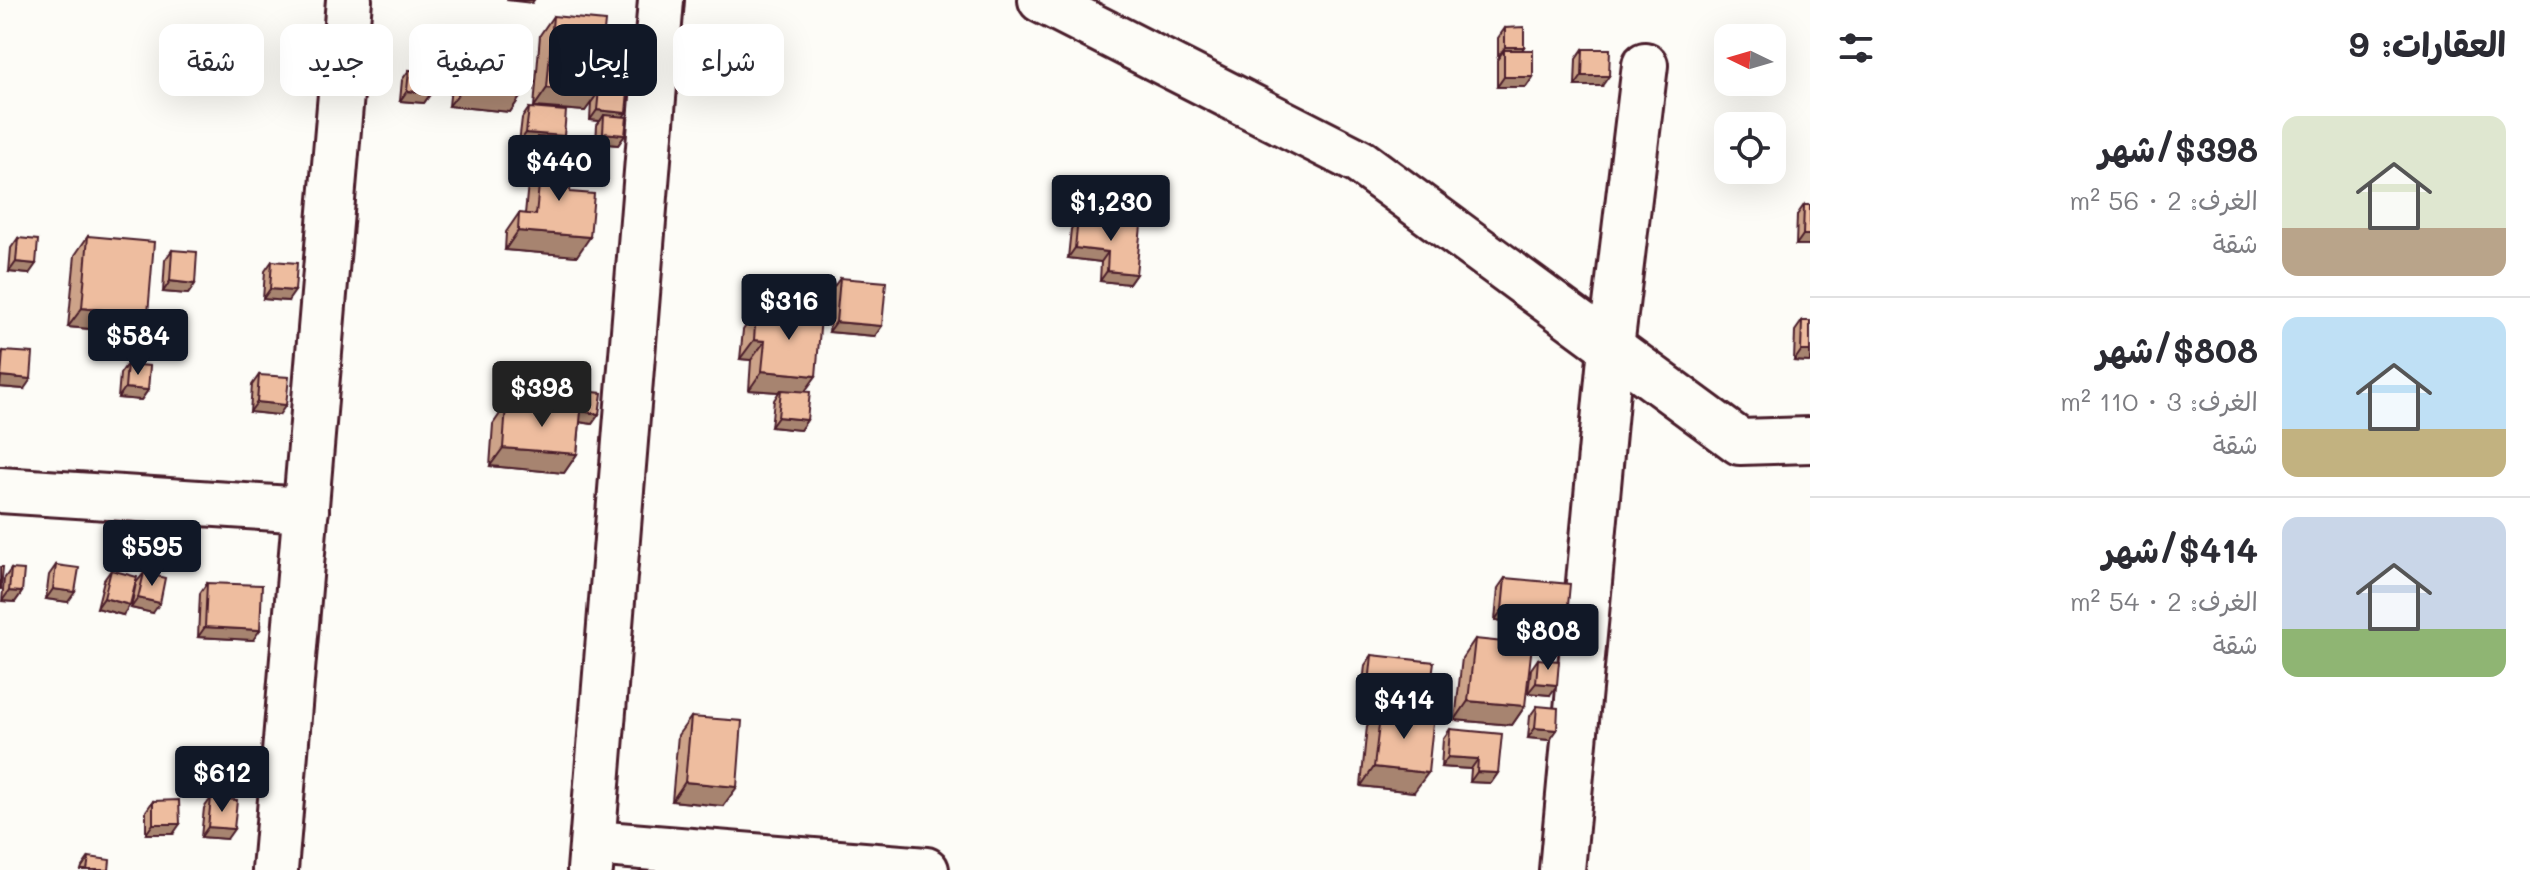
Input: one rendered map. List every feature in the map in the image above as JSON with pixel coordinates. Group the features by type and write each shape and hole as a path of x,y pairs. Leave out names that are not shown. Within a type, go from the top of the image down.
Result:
{"street":[{"path":"275,870 349,0"},
{"path":"661,0 592,856 903,869"},
{"path":"1041,0 1360,162 1740,442 1810,440"},
{"path":"1562,870 1611,347 1645,65"},
{"path":"0,490 306,510"}],"building":[{"path":"553,16 605,21 605,24 552,24"},
{"path":"1524,27 1524,47 1505,47 1505,28"},
{"path":"1583,49 1610,49 1609,76 1582,76"},
{"path":"1504,50 1533,50 1533,77 1504,77"},
{"path":"598,96 628,96 626,113 597,110"},
{"path":"529,108 566,111 564,136 526,133"},
{"path":"604,115 627,117 625,135 603,133"},
{"path":"537,137 562,139 561,156 542,155 535,158"},
{"path":"542,155 573,157 570,192 594,194 590,237 518,231 519,213 536,215"},
{"path":"1804,205 1810,205 1810,235 1803,235"},
{"path":"1078,219 1141,226 1136,274 1107,271 1108,252 1075,248"},
{"path":"88,236 154,242 148,314 82,308"},
{"path":"18,238 38,240 36,264 16,262"},
{"path":"172,250 197,252 195,284 170,281"},
{"path":"272,261 297,263 295,291 270,289"},
{"path":"840,278 886,282 882,326 836,322"},
{"path":"756,311 821,317 816,376 762,371 765,341 754,340"},
{"path":"1802,321 1810,321 1810,351 1801,351"},
{"path":"3,351 33,353 31,379 1,376"},
{"path":"127,364 150,366 148,390 125,388"},
{"path":"259,375 289,377 286,405 257,402"},
{"path":"781,390 810,392 807,420 778,417"},
{"path":"583,391 602,393 599,414 580,411"},
{"path":"506,405 581,411 577,454 503,448"},
{"path":"56,565 79,568 75,592 53,589"},
{"path":"0,567 3,567 1,589 0,589"},
{"path":"11,569 24,570 22,592 9,591"},
{"path":"111,570 137,577 130,605 104,598"},
{"path":"144,573 165,578 160,603 138,598"},
{"path":"1505,578 1570,584 1567,616 1502,610"},
{"path":"207,583 262,585 260,630 205,627"},
{"path":"1475,639 1532,645 1525,706 1468,701"},
{"path":"1372,655 1434,662 1430,690 1369,684"},
{"path":"1538,659 1559,661 1557,685 1536,683"},
{"path":"1537,706 1558,708 1557,730 1535,728"},
{"path":"1381,708 1434,714 1428,773 1374,767"},
{"path":"691,717 742,721 737,787 685,782"},
{"path":"1450,729 1502,734 1498,773 1477,772 1478,759 1448,757"},
{"path":"211,798 237,800 234,829 208,827"},
{"path":"179,800 180,824 153,824 153,801"},
{"path":"89,857 110,860 109,870 87,870"}]}
